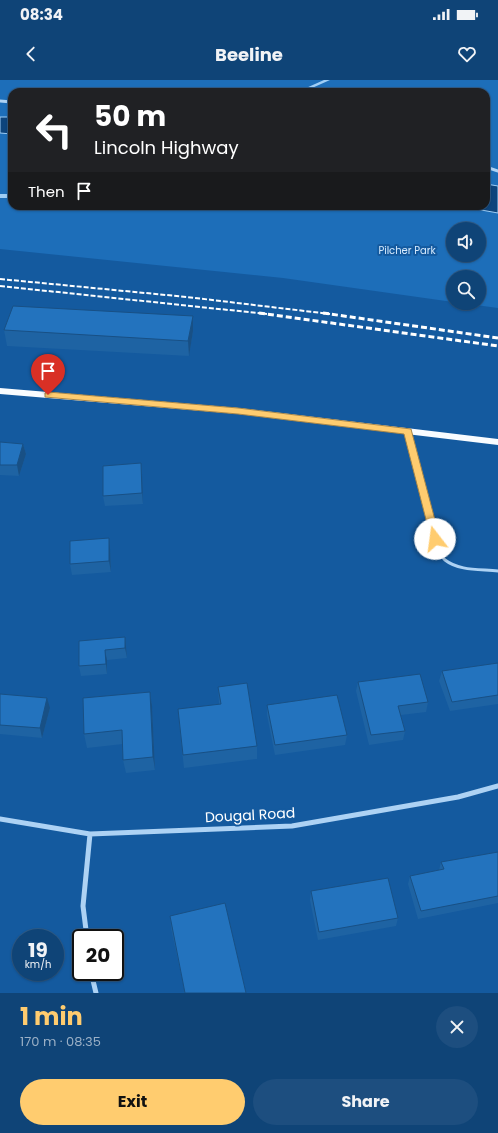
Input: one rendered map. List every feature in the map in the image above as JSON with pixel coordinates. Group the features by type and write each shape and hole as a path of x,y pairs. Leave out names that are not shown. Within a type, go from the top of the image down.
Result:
{"main road":[{"path":"0,391 238,411 498,442"}],"street":[{"name":"Dougal Road","path":"0,819 90,834 292,826 458,797 498,786"},
{"path":"86,929 83,906 90,834"},
{"path":"93,981 96,993"}],"lane":[{"path":"408,431 435,539 443,559 456,567 498,571"}],"green space":[{"name":"Pilcher Park","path":"0,80 498,80 498,308 486,306 486,270 446,270 446,301 283,278 0,249"}],"shaded area":[{"path":"0,117 8,117 8,134 0,133"},
{"path":"490,185 498,186 498,213 481,210 490,210"}],"building":[{"path":"13,306 193,316 188,341 4,330"},
{"path":"0,442 23,444 17,465 0,465"},
{"path":"141,463 142,493 103,496 103,466"},
{"path":"109,538 109,561 70,564 70,541"},
{"path":"125,637 125,648 105,650 106,664 79,666 79,641"},
{"path":"498,663 498,695 452,702 442,671"},
{"path":"420,674 428,702 398,706 405,731 371,735 358,682"},
{"path":"247,683 257,746 183,755 178,709 221,704 218,687"},
{"path":"150,692 153,757 123,760 122,730 84,734 83,698"},
{"path":"0,694 47,698 40,728 0,725"},
{"path":"337,695 347,735 275,745 267,705"},
{"path":"498,852 498,896 421,911 410,876 444,869 441,862"},
{"path":"388,878 398,918 319,932 311,891"},
{"path":"225,903 246,993 185,993 170,916"}],"waterway":[{"path":"309,88 328,80"},
{"path":"0,196 8,196"}],"railway":[{"path":"0,279 187,297 330,314"},
{"path":"0,286 264,314"},
{"path":"259,313 264,314"},
{"path":"323,313 330,314"},
{"path":"264,314 498,346"},
{"path":"330,314 498,338"}],"route":[{"path":"48,395 238,411 408,431 435,539"}]}
